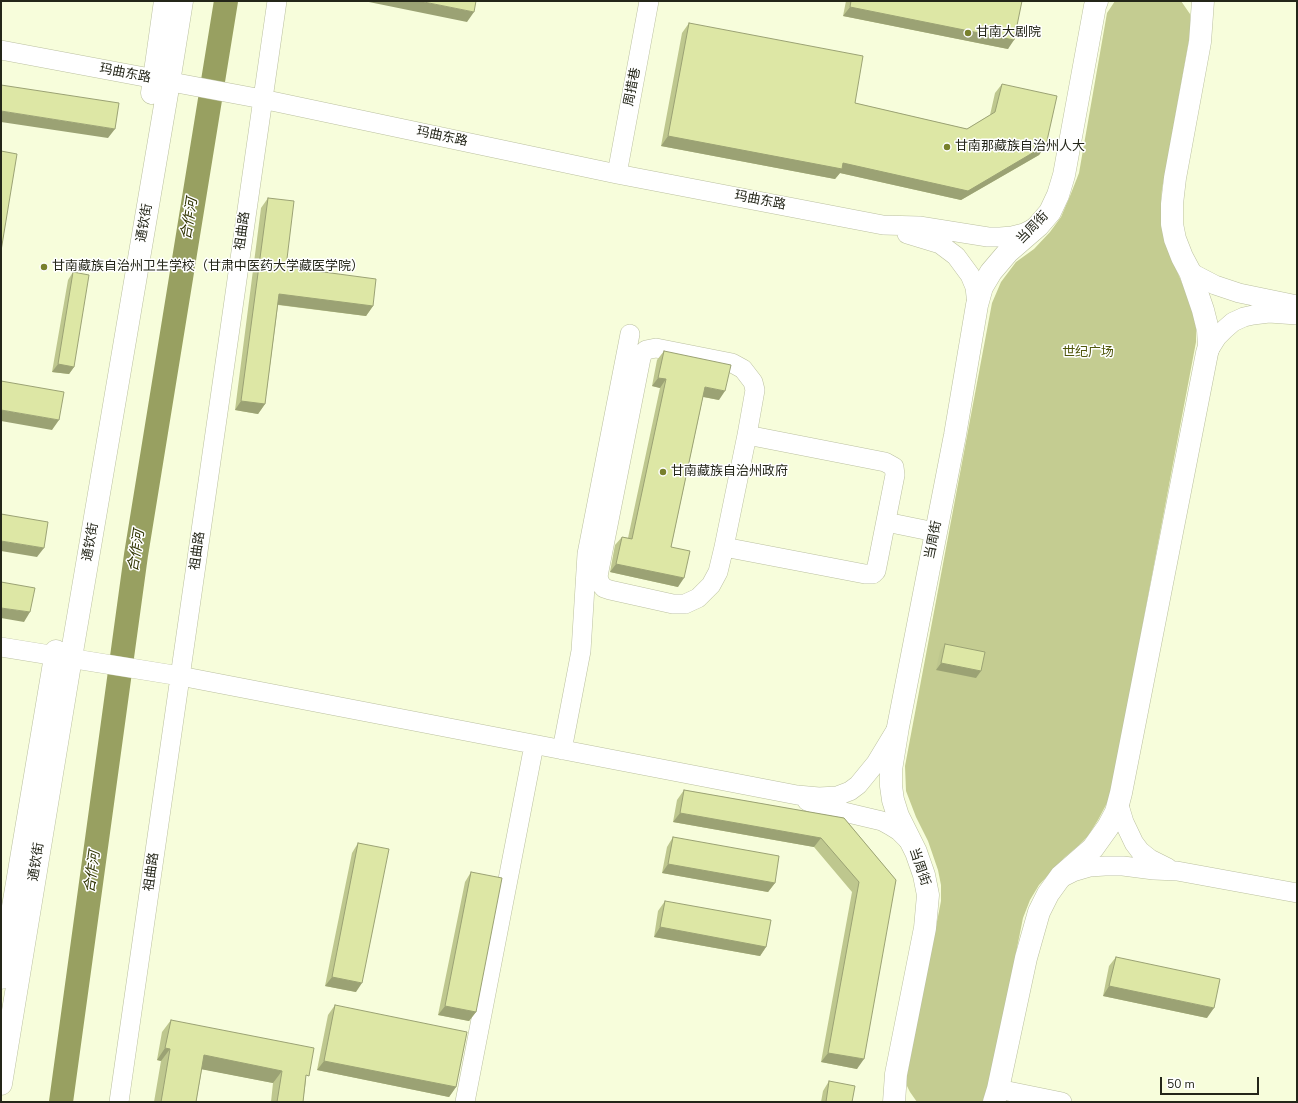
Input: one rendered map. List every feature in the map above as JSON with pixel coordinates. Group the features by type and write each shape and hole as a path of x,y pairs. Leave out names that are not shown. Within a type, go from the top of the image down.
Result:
{"main road":[{"path":"165,1 169,82"},
{"name":"通钦街","path":"1,1084 63,656 169,82 182,1"},
{"path":"1190,1 1193,4 1202,25"},
{"path":"995,1097 1032,933 1039,912 1048,894 1059,878 1093,848 1101,837 1113,817 1118,802 1207,352 1208,330 1204,310 1190,272 1182,256 1172,224 1172,204 1175,178 1202,25 1204,1"},
{"name":"当周街","path":"894,1102 896,1074 925,928 928,895 924,875 913,846 898,816 893,800 891,770 898,727 955,435 977,305 982,288 991,272 1008,252 1038,226 1050,212 1055,203 1064,175 1097,3"},
{"path":"1,978 63,656"},
{"path":"896,1074 896,1086 900,1097 904,1102"}],"street":[{"name":"祖曲路","path":"119,1102 180,676 256,98 277,1"},
{"name":"周措巷","path":"616,174 649,1"},
{"name":"玛曲东路","path":"1,50 256,98 616,174 883,225"},
{"path":"883,225 919,226 988,237 1012,236 1024,233 1038,226"},
{"path":"883,225 918,238 940,244 956,256 970,275 975,287 977,305"},
{"path":"1190,272 1215,285 1239,293 1297,305"},
{"path":"1207,352 1225,329 1233,322 1244,317 1269,313 1297,316"},
{"path":"562,750 581,651 587,554 630,334"},
{"path":"656,348 732,363 743,369 753,382 755,390 747,435 724,547 718,572 711,585 698,598 685,604 673,604 604,588 598,577 643,353 646,350 656,348"},
{"path":"724,547 869,575 876,571 895,475 894,467 885,462 747,435"},
{"path":"886,522 935,532"},
{"path":"1,647 180,676 797,795 819,797 837,796 850,791 858,785 876,763 898,727"},
{"path":"465,1102 534,745"},
{"path":"797,795 819,806 882,821 898,831 913,846"},
{"path":"1118,802 1128,833 1140,851 1150,859 1177,871"},
{"path":"1059,878 1090,867 1123,866 1177,871 1297,893"},
{"path":"995,1097 1062,1102"}],"green space":[{"name":"世纪广场","path":"1115,1 1181,1 1190,14 1191,29 1162,189 1161,202 1165,243 1191,304 1196,328 1196,342 1112,787 1107,803 1088,836 1064,858 1039,885 1030,900 1023,918 987,1097 982,1102 917,1102 907,1086 907,1075 941,901 941,885 938,870 928,841 916,817 906,791 905,766 992,303 1001,282 1016,262 1034,249 1050,232 1061,217 1070,196 1079,173 1107,13"}],"building":[{"path":"419,1 476,1 474,12"},
{"name":"甘南大剧院","path":"851,1 1022,1 1014,40 850,7"},
{"path":"689,23 863,56 855,103 967,129 995,112 1002,84 1057,96 1046,145 968,191 843,163 842,169 668,136"},
{"path":"1,85 119,103 115,129 1,111"},
{"path":"1,151 17,154 1,251"},
{"path":"268,198 294,201 286,267 376,279 373,306 279,294 265,404 241,401"},
{"path":"73,272 89,275 74,367 58,364"},
{"path":"664,351 731,365 725,391 705,387 671,547 690,551 684,578 616,564 622,537 632,539 666,379 658,378"},
{"path":"1,381 64,392 59,420 1,410"},
{"path":"1,514 48,522 44,548 1,541"},
{"path":"1,582 35,588 30,612 1,608"},
{"path":"945,644 985,652 981,671 941,663"},
{"path":"684,790 844,818 896,880 864,1059 828,1053 859,882 821,838 680,813"},
{"path":"673,837 779,856 775,883 668,864"},
{"path":"358,843 389,849 362,983 332,977"},
{"path":"471,872 502,878 476,1012 445,1006"},
{"path":"665,901 771,920 766,947 660,927"},
{"path":"1116,957 1220,979 1214,1008 1109,986"},
{"path":"335,1005 467,1032 456,1087 324,1061"},
{"path":"171,1020 314,1048 309,1076 306,1075 303,1102 277,1102 282,1071 204,1055 196,1102 161,1102 170,1049 165,1048"},
{"path":"829,1081 855,1086 852,1102 826,1102"}],"waterway":[{"name":"合作河","path":"61,1102 136,555 226,1"}],"place":[{"name":"甘南大剧院","path":"968,33"},
{"name":"甘南那藏族自治州人大","path":"947,147"},
{"name":"甘南藏族自治州卫生学校（甘肃中医药大学藏医学院）","path":"44,267"},
{"name":"甘南藏族自治州政府","path":"663,472"}]}
